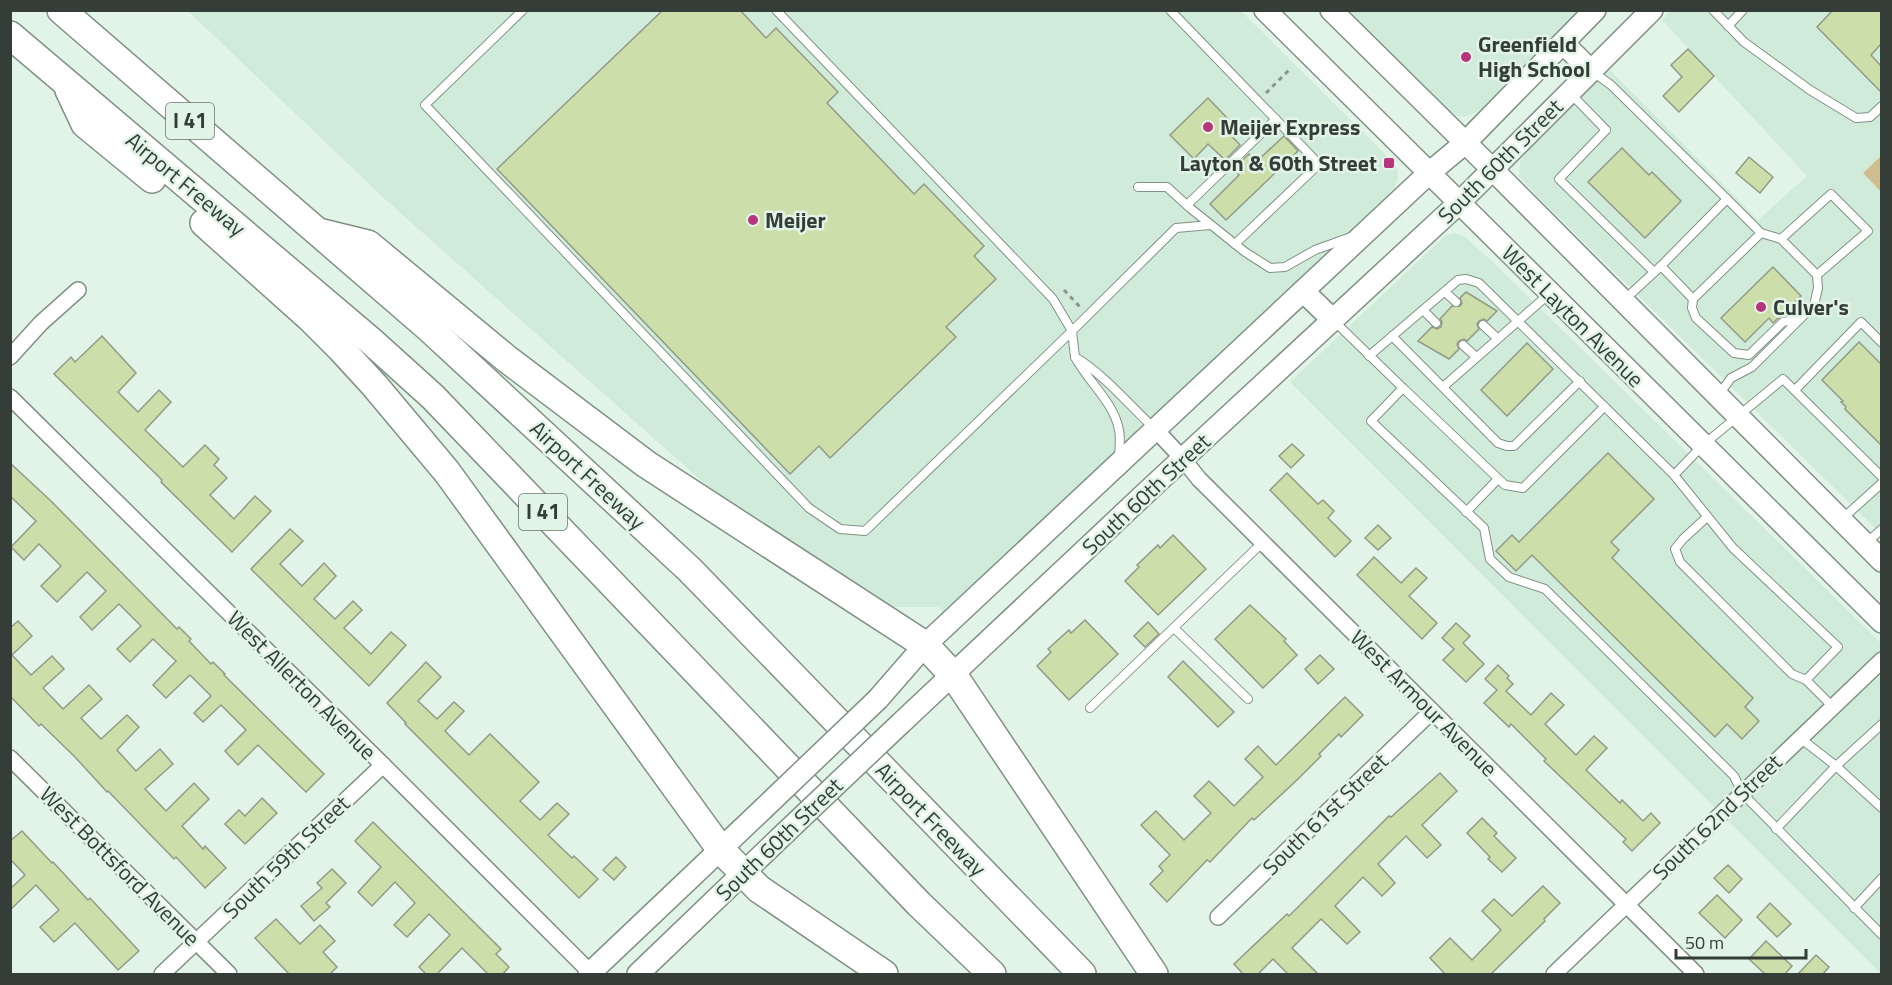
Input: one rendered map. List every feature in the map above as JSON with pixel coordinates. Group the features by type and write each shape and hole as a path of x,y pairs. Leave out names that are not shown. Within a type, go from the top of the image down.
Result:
{"highway":[{"name":"Airport Freeway","path":"61,10 431,330 690,570 1082,975"},
{"name":"Airport Freeway","path":"10,35 371,341 433,397 919,904 992,975"},
{"path":"65,81 85,124 189,210 301,310 375,386 447,472 721,850 759,889 884,975"},
{"path":"319,232 368,244 507,359 646,464 925,645 954,676 1154,975"}],"main road":[{"name":"West Layton Avenue","path":"1265,10 1881,622"},
{"name":"West Layton Avenue","path":"1330,10 1493,170 1881,561"},
{"name":"South 60th Street","path":"591,974 878,699 925,645 1366,231 1465,143 1595,10"},
{"name":"South 60th Street","path":"638,975 901,723 1459,203 1652,10"},
{"path":"1563,43 1592,71"},
{"path":"1303,291 1332,320"}],"street":[{"path":"10,357 41,323 78,290"},
{"name":"West Allerton Avenue","path":"10,397 591,974"},
{"name":"West Armour Avenue","path":"1155,429 1183,459 1198,480 1696,975"},
{"name":"South 62nd Street","path":"1554,975 1881,660"},
{"name":"South 61st Street","path":"1218,917 1432,711"},
{"name":"West Bottsford Avenue","path":"10,758 229,975"},
{"name":"South 59th Street","path":"162,975 383,765"}],"lane":[{"path":"523,10 425,105 809,508 840,529 865,531 1176,228 1210,225"},
{"path":"776,10 1053,298 1072,331 1075,357 1083,374 1110,405 1117,421 1120,432 1120,463"},
{"path":"1170,10 1319,164 1235,244"},
{"path":"1713,10 1744,42 1810,90 1856,118 1870,117 1881,106"},
{"path":"1728,26 1743,10"},
{"path":"1592,71 1611,85 1761,233 1781,239 1817,275 1818,288 1814,305 1752,367 1731,378 1718,396"},
{"path":"1569,93 1606,130 1559,179 1654,272"},
{"path":"1187,205 1275,119"},
{"path":"1138,187 1167,187 1210,225 1270,268 1285,267 1315,250 1366,231"},
{"path":"1781,239 1831,194 1868,231 1817,275"},
{"path":"1623,301 1727,199"},
{"path":"1761,233 1694,299 1692,308 1696,318 1734,353 1749,355 1783,322 1800,319"},
{"path":"1661,266 1694,299"},
{"path":"1370,356 1458,280 1466,279 1479,283 1519,319 1674,475 1733,548 1838,647 1806,680"},
{"path":"1444,292 1456,302"},
{"path":"1443,387 1550,293"},
{"path":"1423,310 1436,323"},
{"path":"1332,320 1504,485 1523,488 1604,407"},
{"path":"1795,390 1861,322 1881,343"},
{"path":"1483,325 1497,338"},
{"path":"1392,336 1498,443 1507,446 1514,446 1580,381"},
{"path":"1463,345 1476,357"},
{"path":"1075,357 1127,399 1155,429"},
{"path":"1674,475 1703,445 1783,379 1881,477"},
{"path":"1403,388 1371,421 1484,528 1490,559 1509,577 1545,589 1734,776 1742,793 1881,935"},
{"path":"1466,512 1498,479"},
{"path":"1841,520 1881,483"},
{"path":"1707,517 1675,549 1680,562 1792,674 1806,680 1833,707"},
{"path":"1865,544 1881,529"},
{"path":"1090,708 1262,543"},
{"path":"1174,628 1248,699"},
{"path":"1776,829 1836,766 1881,724"},
{"path":"1800,738 1836,766 1881,808"},
{"path":"1854,908 1881,878"}],"path":[{"path":"1258,101 1290,69"},
{"path":"1058,284 1088,316"}],"shaded area":[{"path":"1671,10 1881,11 1881,156 1863,173 1881,192 1881,534 1519,176 1520,162 1528,151 1609,69 1758,220 1807,176 1662,20"},
{"path":"188,11 1241,11 1396,166 1397,181 1394,189 1387,196 945,613 938,607 880,607 731,507 387,201"},
{"name":"Greenfield High School","path":"1349,11 1583,11 1481,110 1464,117 1457,116 1449,110"},
{"path":"1881,156 1881,192 1863,173"},
{"path":"1454,233 1464,236 1495,264 1881,643 1881,974 1290,382 1445,236"}],"building":[{"name":"Meijer","path":"663,10 740,10 766,38 776,28 838,92 827,103 914,194 924,184 984,246 974,256 996,279 946,327 956,337 830,458 819,446 790,474 497,169"},
{"path":"1833,10 1881,10 1881,44 1871,55 1881,66 1881,92 1817,27"},
{"path":"1688,49 1714,76 1679,112 1663,96 1682,77 1671,65"},
{"path":"1208,98 1230,121 1224,128 1240,145 1225,160 1208,144 1194,159 1170,135"},
{"path":"1284,136 1298,151 1226,220 1210,204 1239,175 1233,169 1249,154 1256,162"},
{"path":"1622,148 1649,175 1652,172 1681,201 1645,238 1588,182"},
{"path":"1749,157 1773,177 1760,193 1736,173"},
{"name":"Culver's","path":"1773,267 1801,296 1773,323 1769,318 1745,342 1721,318"},
{"path":"1466,292 1497,311 1487,321 1484,319 1479,321 1477,324 1479,329 1467,341 1464,339 1459,341 1457,344 1459,349 1449,359 1418,341 1432,327 1437,329 1441,327 1440,319 1452,306 1460,306 1462,303 1460,298"},
{"path":"102,336 136,373 118,392 138,412 159,390 171,402 145,430 183,467 205,445 219,459 214,465 227,478 210,495 234,519 255,496 271,511 232,552 54,374 71,357 75,362"},
{"path":"1859,342 1881,364 1881,445 1845,409 1846,407 1841,402 1843,401 1822,380"},
{"path":"1527,343 1553,369 1507,416 1481,390"},
{"path":"1292,444 1304,455 1291,468 1279,456"},
{"path":"1608,453 1654,499 1611,542 1619,550 1612,558 1753,698 1745,707 1759,721 1742,739 1727,724 1715,737 1532,555 1516,571 1496,551 1512,535 1519,542"},
{"path":"10,463 51,501 177,629 179,627 211,664 213,662 324,774 306,792 258,745 238,765 225,751 246,730 221,705 203,722 194,713 211,696 190,675 166,698 153,685 176,661 153,639 130,662 117,649 141,626 119,604 92,630 80,617 106,591 87,572 57,602 41,586 61,566 39,544 24,560 11,547 36,521 10,496"},
{"path":"1287,473 1318,504 1323,500 1334,511 1328,518 1351,541 1335,557 1270,490"},
{"path":"1378,525 1391,538 1378,550 1365,538"},
{"path":"290,529 303,541 280,564 302,586 324,563 336,576 314,599 335,619 353,601 362,610 344,628 371,654 391,632 406,645 369,686 251,569"},
{"path":"1173,535 1206,569 1158,615 1125,581 1139,567 1137,565 1158,545 1160,548"},
{"path":"1374,557 1401,583 1416,568 1427,578 1409,596 1437,623 1422,639 1357,575"},
{"path":"1250,605 1286,639 1284,641 1297,655 1263,688 1215,639"},
{"path":"1085,620 1118,654 1069,700 1037,666 1051,652 1048,649 1069,630 1071,633"},
{"path":"18,621 32,636 12,655 31,675 52,656 64,669 43,688 63,709 89,685 102,699 81,718 101,739 127,715 139,727 117,750 136,771 160,749 173,764 145,789 166,811 194,783 209,799 182,826 203,849 205,846 226,868 205,888 176,857 174,859 107,792 75,757 41,724 39,726 10,696 10,628"},
{"path":"1148,622 1159,634 1145,647 1134,636"},
{"path":"1456,623 1470,636 1463,643 1484,664 1466,682 1443,660 1454,649 1442,638"},
{"path":"1320,655 1334,669 1318,684 1305,669"},
{"path":"1183,661 1234,712 1218,727 1168,677"},
{"path":"426,662 441,677 418,701 437,719 454,702 464,711 445,731 469,755 490,734 539,782 520,801 540,820 557,803 569,814 548,835 598,879 579,898 405,724 387,703"},
{"path":"1498,665 1509,676 1507,678 1513,684 1506,691 1531,715 1551,693 1564,705 1545,724 1576,755 1594,736 1607,748 1586,770 1620,803 1622,800 1643,821 1651,813 1660,823 1632,851 1623,842 1626,839 1544,761 1546,759 1511,724 1509,727 1484,703 1497,690 1485,679"},
{"path":"1345,697 1363,715 1341,737 1339,734 1297,780 1254,820 1252,818 1210,862 1207,860 1167,902 1150,884 1163,871 1159,866 1170,855 1141,825 1156,811 1184,840 1211,813 1194,796 1209,781 1234,806 1263,777 1245,759 1258,746 1276,765"},
{"path":"1440,773 1457,791 1422,825 1441,845 1427,858 1406,836 1378,864 1395,883 1382,896 1363,877 1335,906 1360,932 1347,944 1321,919 1292,948 1319,975 1289,975 1273,959 1257,975 1244,975 1234,964 1287,914 1289,916 1389,816 1391,817"},
{"path":"262,798 277,813 245,844 225,824 239,810 245,816"},
{"path":"1482,818 1497,833 1494,836 1516,858 1502,872 1467,833"},
{"path":"373,822 501,949 496,954 509,967 502,975 489,975 462,948 436,975 427,975 419,967 450,935 429,914 407,937 394,925 415,903 395,882 372,906 358,892 381,867 355,841"},
{"path":"22,831 88,900 90,898 139,951 118,970 75,923 54,942 40,927 59,910 36,885 10,910 10,889 25,875 10,859 10,841"},
{"path":"616,857 626,867 614,880 603,870"},
{"path":"1728,865 1742,879 1729,893 1714,878"},
{"path":"332,869 346,883 326,903 330,907 314,921 301,906 322,888 317,883"},
{"path":"1543,886 1560,903 1490,975 1446,975 1430,958 1450,938 1472,960 1501,930 1482,911 1494,899 1512,916"},
{"path":"1717,895 1742,920 1725,938 1699,913"},
{"path":"1770,903 1791,924 1777,937 1757,917"},
{"path":"276,919 300,944 320,925 335,941 323,952 337,967 329,975 290,975 255,938"},
{"path":"1766,941 1792,966 1784,975 1766,975 1749,959"},
{"path":"1816,955 1829,967 1822,975 1797,975"}],"place":[{"name":"Greenfield High School","path":"1466,57"},
{"name":"Meijer Express","path":"1208,127"},
{"name":"Layton & 60th Street","path":"1389,163"},
{"name":"Meijer","path":"753,220"},
{"name":"Culver's","path":"1761,307"}]}
